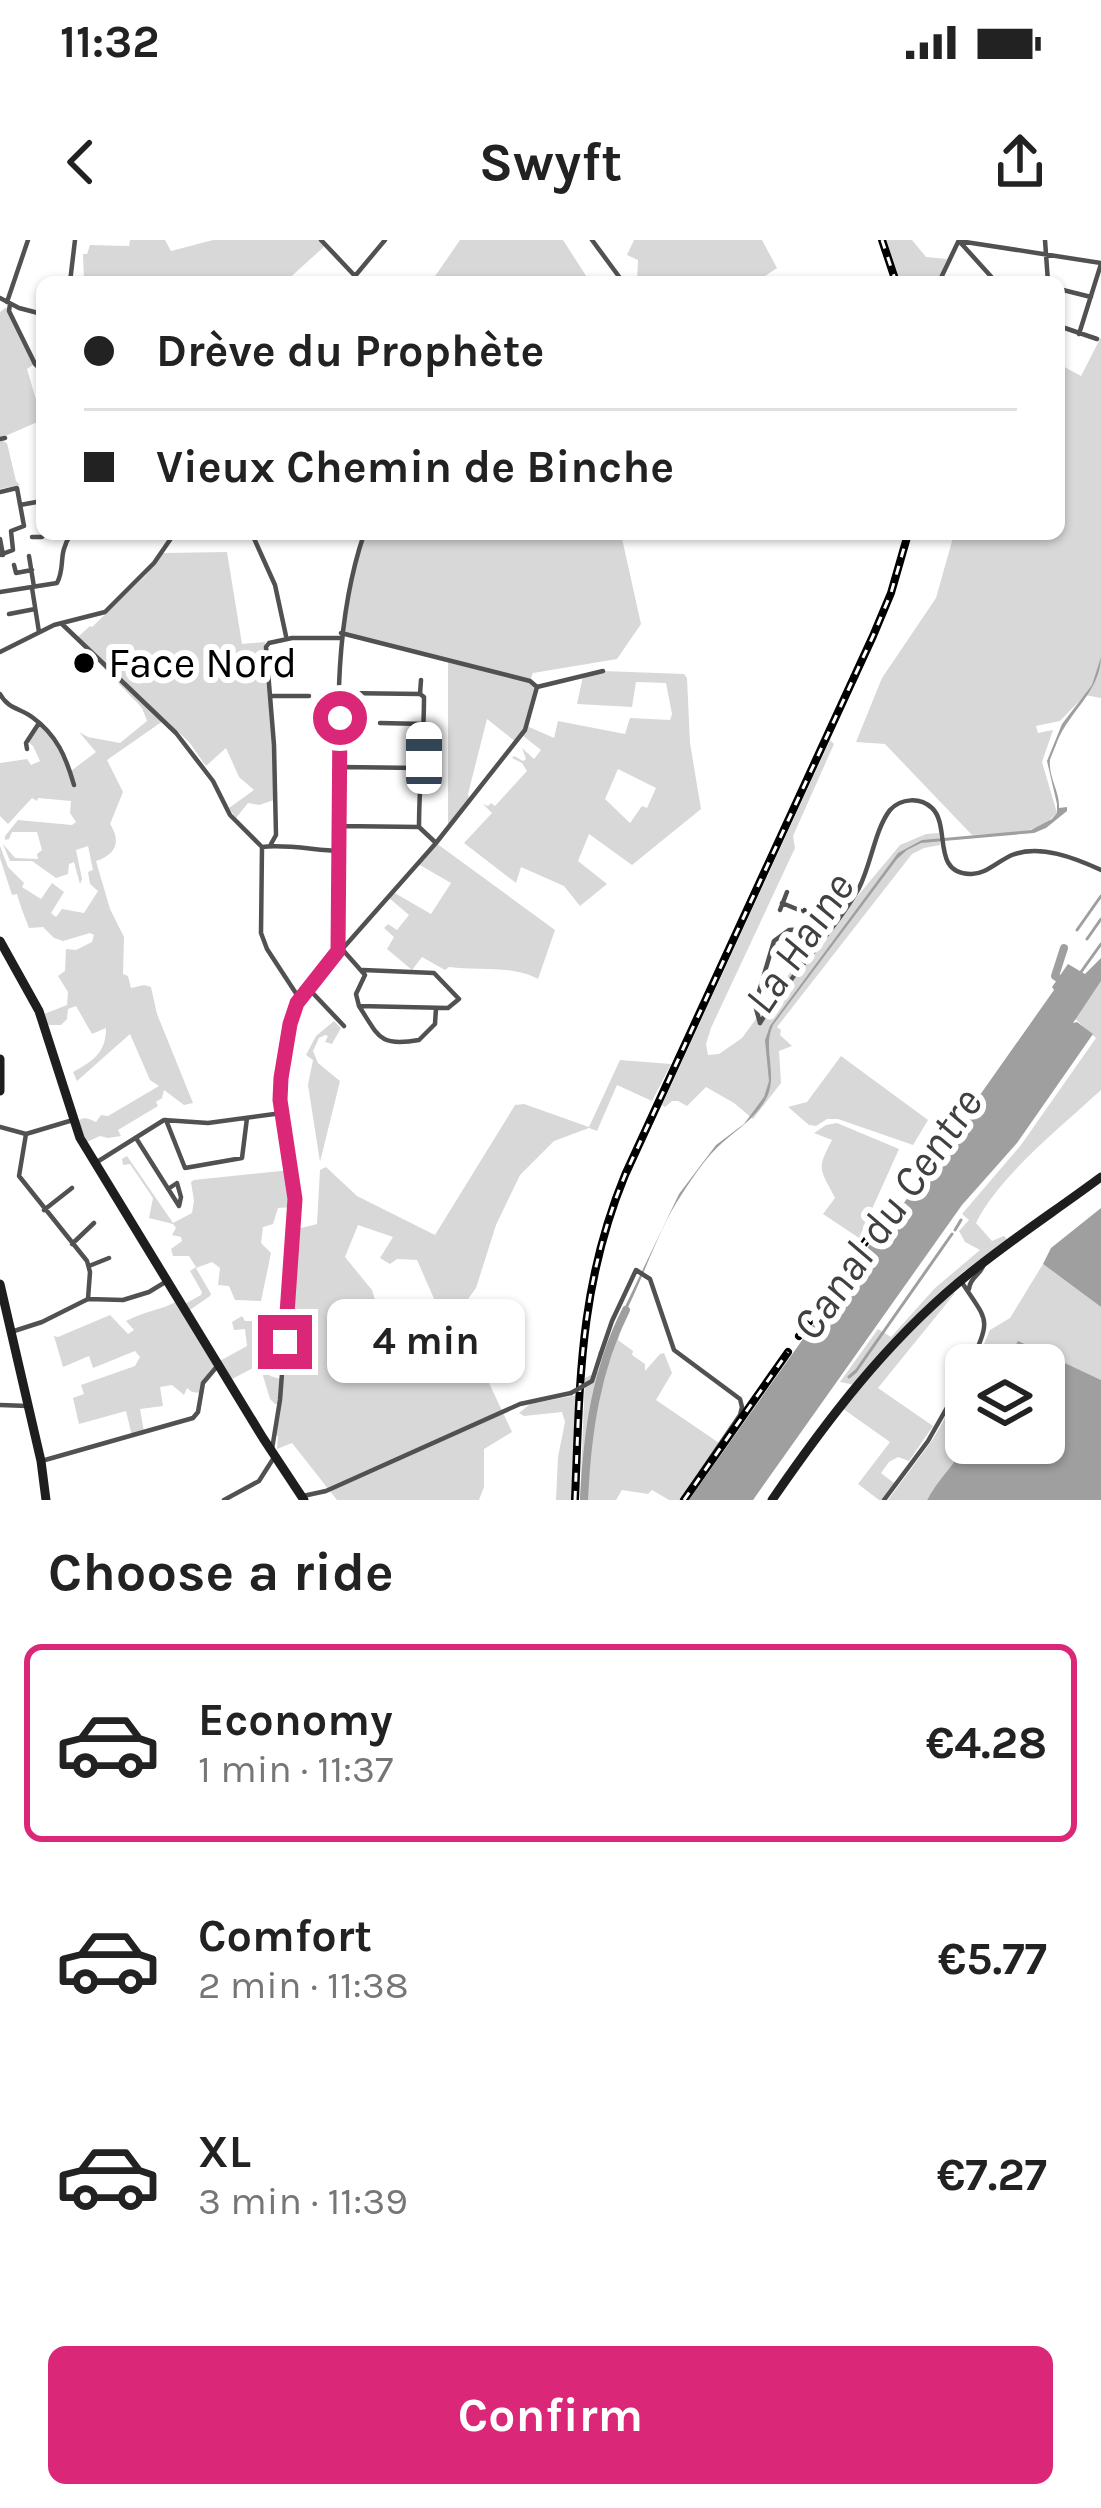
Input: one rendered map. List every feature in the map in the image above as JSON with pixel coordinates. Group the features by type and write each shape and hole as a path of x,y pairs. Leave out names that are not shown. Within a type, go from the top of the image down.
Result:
{"main road":[{"path":"0,941 39,1011 74,1120 96,1163 270,1438 273,1454 306,1499"},
{"path":"0,1059 0,1091"},
{"path":"772,1500 851,1390 896,1342 984,1262 1101,1177"},
{"path":"0,1285 46,1500"}],"street":[{"path":"28,240 6,302 36,365"},
{"path":"71,276 75,240"},
{"path":"321,240 351,276"},
{"path":"355,276 385,240"},
{"path":"958,240 1101,263 1079,334"},
{"path":"942,276 958,240"},
{"path":"958,240 991,276"},
{"path":"1045,240 1048,276"},
{"path":"594,241 619,276"},
{"path":"1065,290 1091,297"},
{"path":"6,302 36,312"},
{"path":"1065,328 1097,339"},
{"path":"0,492 16,487 24,526 11,531 12,545 1,549"},
{"path":"20,505 36,501"},
{"path":"0,592 59,580 67,540"},
{"path":"0,652 62,623 105,612 170,540"},
{"path":"255,540 275,585 289,638"},
{"path":"362,540 350,578 341,636 339,948 363,970 365,978 356,997 380,1038 419,1040 435,1024 436,1008"},
{"path":"29,556 39,632"},
{"path":"14,565 16,573 32,570"},
{"path":"9,614 35,609"},
{"path":"62,623 176,733 214,781 230,815 265,846 339,851"},
{"path":"299,998 261,933 265,846 276,835 269,643 341,636 530,681 537,687"},
{"path":"537,687 603,671"},
{"path":"420,694 421,680"},
{"path":"270,1438 282,1380 295,1199 282,1113 282,1070 299,998 436,843 525,730 537,687"},
{"path":"340,693 424,697 419,827"},
{"path":"0,694 5,704 39,723 66,754 74,785"},
{"path":"270,696 309,696"},
{"path":"28,749 26,743 39,723"},
{"path":"380,724 424,724"},
{"path":"340,767 419,768"},
{"path":"830,927 789,930 774,941 755,1005 760,1023 830,927 861,883 887,815 907,801 923,803 937,815 950,866 966,874 1034,851 1066,856 1101,870"},
{"path":"339,826 419,827 436,843"},
{"path":"787,892 781,906 821,919 830,927"},
{"path":"359,1006 436,1008 451,1007 459,1000 434,973 363,970"},
{"path":"308,988 344,1026"},
{"path":"96,1163 166,1120 208,1123 282,1113"},
{"path":"166,1120 185,1168 242,1158 248,1118"},
{"path":"0,1127 26,1134 74,1120"},
{"path":"26,1134 19,1176 89,1266 88,1299"},
{"path":"136,1138 167,1189"},
{"path":"44,1210 72,1188"},
{"path":"72,1244 94,1223"},
{"path":"89,1266 110,1258"},
{"path":"970,1295 969,1283 982,1272 984,1262"},
{"path":"306,1499 520,1404 571,1393 592,1381 636,1270 644,1274 674,1350 735,1395 742,1407 682,1500"},
{"path":"11,1332 88,1299 123,1300 167,1281"},
{"path":"961,1281 984,1314 986,1332 980,1344"},
{"path":"948,1292 961,1290 970,1295"},
{"path":"40,1461 194,1418 203,1383 219,1364"},
{"path":"0,1405 28,1406"},
{"path":"884,1500 945,1411"},
{"path":"224,1500 261,1480 273,1454"},
{"path":"306,1499 326,1491"}],"shaded area":[{"path":"130,240 165,240 171,251 213,240 321,240 326,245 292,276 84,276 83,254 90,245 129,246"},
{"path":"460,240 563,240 586,276 435,276"},
{"path":"634,240 762,240 777,268 765,276 637,276 638,260 627,255"},
{"path":"886,240 912,240 926,257 947,259 940,276 897,276"},
{"path":"9,308 36,360 27,369 36,400 36,423 1,440 7,443 20,485 0,489 0,312"},
{"path":"1101,337 1101,698 1085,695 1060,721 1036,726 1038,733 1053,730 1042,762 1057,813 1029,830 972,835 885,744 856,742 882,678 936,598 952,540 1065,540 1065,367 1081,376"},
{"path":"362,540 622,540 641,624 617,659 533,673 530,681 537,687 527,726 554,738 558,721 625,734 630,718 670,720 666,683 636,682 632,707 577,704 583,676 603,671 684,674 701,809 632,865 589,834 578,861 607,884 580,906 564,886 521,867 516,883 464,843 492,813 483,804 495,806 527,771 512,758 526,759 522,748 534,759 541,750 522,735 516,742 487,719 469,799 448,828 448,660 341,633","holes":["618,769 656,788 647,808 642,806 630,823 605,799"]},
{"path":"227,552 242,644 265,642 271,709 274,800 248,803 236,818 229,808 254,790 239,777 226,748 206,766 189,742 78,637 145,576 163,553"},
{"path":"1101,657 1096,681 1050,760 1059,808 1067,807 1067,811 1034,833 921,843 897,859 773,1025 771,1079 767,1097 752,1117 711,1154 666,1222 679,1194 716,1145 744,1124 764,1097 769,1081 765,1040 770,1026 898,853 922,840 1031,830 1057,813 1047,761 1062,724 1092,685"},
{"path":"102,662 163,721 107,760 123,792 110,824 115,847 96,861 124,937 123,974 131,988 151,987 193,1103 184,1105 164,1090 158,1106 118,1130 121,1136 100,1136 87,1142 79,1121 96,1122 159,1086 150,1080 130,1034 77,1081 73,1072 97,1055 106,1028 92,1034 76,1006 68,1009 61,1025 47,1025 44,1014 67,1005 68,992 58,976 65,971 66,949 92,942 94,935 63,941 43,927 29,928 17,894 12,895 0,846 8,867 24,883 22,887 41,899 52,883 64,892 51,913 56,917 62,909 84,913 98,891 90,884 88,872 93,870 88,846 76,850 80,884 74,862 68,874 56,878 32,861 10,861 3,844 15,858 38,859 42,850 37,832 12,832 5,840 18,820 76,822 70,813 71,801 32,798 8,824 0,816 0,763 40,761 27,741 39,723 64,751 71,771 96,752 79,732 120,743 147,721 142,708"},
{"path":"830,740 834,744 793,836 795,848 711,1028 708,1055 719,1054 742,1038 831,917 836,922 900,845 939,833 940,845 912,854 777,1027 792,1046 779,1051 781,1083 753,1119 706,1087 687,1106 672,1101 665,1107 662,1105"},
{"path":"436,843 555,930 538,979 506,970 445,970 422,957 412,970 387,949 394,937 384,928 388,924 397,930 409,915 389,898 393,892 431,914 451,883 418,864"},
{"path":"1101,958 1101,981 1073,1023 1093,1034 1017,1143 962,1205 753,1500 689,1500 878,1233 882,1234 1068,964 1085,974"},
{"path":"1101,980 1101,1090 1032,1152 986,1205 976,1223 992,1241 1007,1239 963,1272 895,1340 948,1291 955,1293 878,1388 933,1426 909,1461 898,1457 889,1462 881,1473 894,1483 879,1500 858,1484 890,1442 839,1406 855,1385 840,1382 878,1329 891,1337 935,1288 980,1250 965,1242 959,1231 969,1220 962,1214 1021,1145 1096,1038 1075,1019"},
{"path":"334,1021 341,1028 332,1044 325,1042 325,1035 313,1051 318,1063 340,1081 320,1162 308,1085 313,1060 306,1055 316,1036"},
{"path":"841,1056 928,1120 913,1145 838,1119 809,1125 788,1107 807,1102"},
{"path":"620,1060 671,1064 652,1101 617,1085 597,1131 589,1128 554,1141 520,1175 496,1225 476,1288 455,1317 439,1310 417,1260 397,1259 390,1264 380,1258 393,1237 358,1225 345,1257 372,1290 392,1354 414,1366 455,1371 463,1382 489,1383 512,1432 484,1449 484,1487 479,1500 337,1500 292,1443 277,1449 279,1404 270,1399 257,1366 232,1379 220,1365 203,1383 201,1393 187,1388 184,1395 172,1385 160,1387 163,1406 140,1409 144,1432 132,1436 126,1411 79,1424 73,1398 84,1394 81,1385 135,1366 140,1357 135,1351 93,1368 89,1356 63,1367 54,1336 110,1315 128,1334 134,1330 126,1321 179,1300 183,1305 202,1292 190,1271 196,1267 189,1256 173,1256 171,1249 182,1241 172,1235 176,1228 149,1218 153,1198 122,1159 127,1156 173,1223 192,1213 194,1180 291,1170 294,1207 278,1208 273,1224 263,1227 261,1243 271,1253 261,1301 235,1300 229,1286 218,1285 220,1268 212,1262 196,1268 210,1296 187,1312 218,1362 247,1346 245,1329 234,1330 232,1322 242,1316 245,1321 265,1321 263,1359 270,1364 270,1376 281,1379 293,1230 317,1224 320,1170 326,1167 357,1196 435,1235 515,1105 589,1127"},
{"path":"837,1123 899,1149 859,1238 823,1214 835,1198 822,1169 832,1140 814,1133"},
{"path":"1101,1208 1101,1307 1043,1264 1051,1248"},
{"path":"664,1226 622,1319 620,1317"},
{"path":"1043,1264 1101,1307 1101,1380 1065,1364 1065,1344 984,1344 990,1330 1010,1318"},
{"path":"618,1321 623,1324 618,1340 645,1364 645,1371 664,1353 672,1373 656,1400 719,1443 679,1500 652,1490 648,1494 622,1490 616,1500 580,1500 585,1378 601,1370"},
{"path":"1065,1363 1101,1380 1101,1500 927,1500 952,1464 1065,1464"},
{"path":"577,1395 573,1500 556,1500 565,1422 562,1412 519,1413 530,1404"},
{"path":"945,1418 945,1464 953,1464 927,1500 888,1500"}],"waterway":[{"path":"1077,930 1101,896"},
{"path":"1087,939 1101,919"},
{"path":"1081,972 1101,944"},
{"path":"1064,948 1055,976 1064,982"},
{"path":"955,1230 961,1220"},
{"path":"849,1377 952,1234"},
{"name":"La Haine","path":"584,1500 595,1402 607,1355 626,1310"}],"railway":[{"path":"882,240 894,276"},
{"path":"575,1500 585,1335 610,1216 873,636 906,540"},
{"path":"799,1336 880,1221"},
{"path":"684,1500 788,1352"}],"place":[{"name":"Face Nord","path":"84,663"}],"route":[{"path":"285,1342 295,1199 281,1078 299,998 338,951 340,718"}],"water label":[{"name":"Canal du Centre","path":"887,1214"}]}
